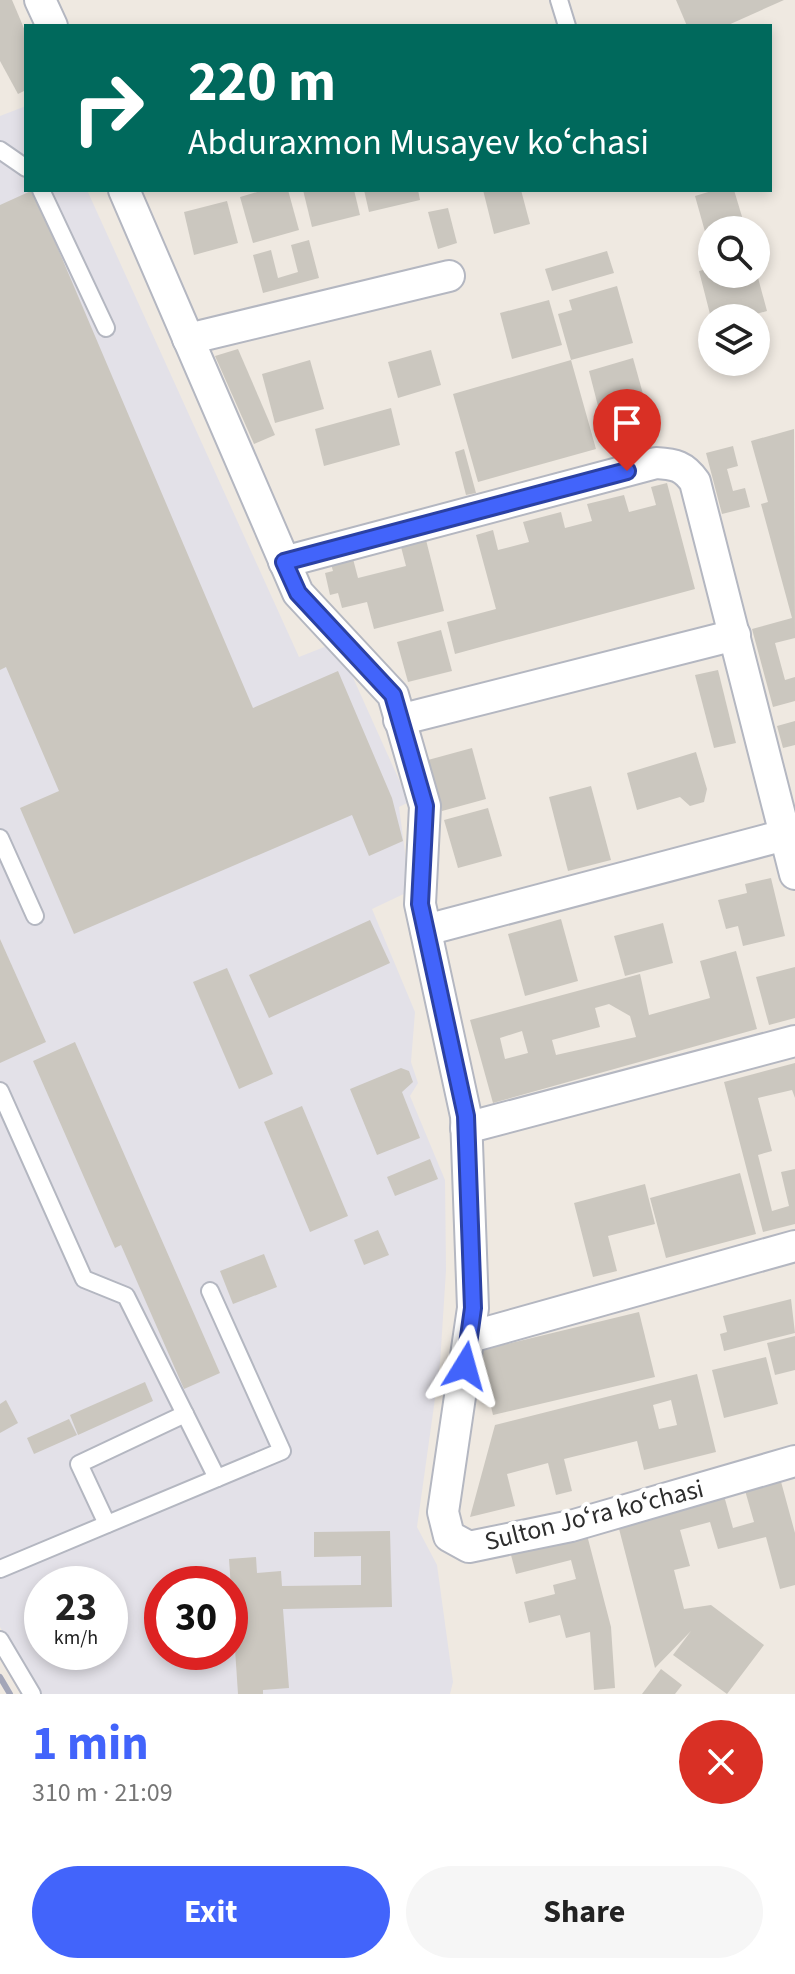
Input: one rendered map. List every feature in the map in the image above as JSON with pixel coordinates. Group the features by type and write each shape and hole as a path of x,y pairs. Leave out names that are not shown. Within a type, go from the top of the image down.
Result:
{"street":[{"path":"40,0 51,24"},
{"name":"Sulton Joʻra koʻchasi","path":"125,192 298,593 393,695 425,806 420,904 466,1128 473,1308 443,1512 449,1536 469,1547 571,1526 795,1461"},
{"path":"188,339 449,276"},
{"path":"284,562 656,463 674,464 686,470 695,482 795,874"},
{"path":"399,720 735,635"},
{"path":"426,930 785,835"},
{"path":"466,1128 795,1041"},
{"path":"470,1337 795,1246"}],"lane":[{"path":"559,0 566,24"},
{"path":"0,150 24,167"},
{"path":"42,192 106,328"},
{"path":"0,838 35,916"},
{"path":"0,1091 84,1279 126,1296 217,1478"},
{"path":"0,1569 282,1451 210,1291"},
{"path":"107,1524 79,1464 185,1414"},
{"path":"0,1640 32,1694"}],"shaded area":[{"path":"24,107 24,192 88,192 299,657 337,642 409,802 399,807 410,891 372,909 415,1012 411,1062 418,1083 410,1096 445,1180 446,1270 440,1363 417,1527 437,1565 453,1682 450,1694 40,1694 26,1670 128,1670 128,1566 24,1566 24,1667 0,1627 0,116"}],"building":[{"path":"0,0 12,0 24,28 24,91 18,94 0,61"},
{"path":"676,0 784,0 730,24 686,24"},
{"path":"34,192 253,708 338,671 392,798 403,841 369,856 352,815 74,934 20,808 59,791 6,667 0,670 0,205"},
{"path":"257,192 289,192 299,230 253,243 240,197"},
{"path":"303,192 354,192 360,215 312,227"},
{"path":"364,192 418,192 420,200 369,212"},
{"path":"484,192 522,192 530,224 494,234"},
{"path":"708,192 735,192 742,216 701,216 695,196"},
{"path":"227,201 238,243 194,255 184,212"},
{"path":"448,208 457,243 438,249 428,212"},
{"path":"309,240 319,278 263,293 253,255 271,250 278,278 298,272 291,245"},
{"path":"607,251 614,273 552,291 545,269"},
{"path":"617,286 633,343 571,360 558,314 572,310 569,300"},
{"path":"703,288 761,288 765,304 707,304"},
{"path":"549,300 562,345 512,359 500,313"},
{"path":"238,349 275,435 254,444 215,356"},
{"path":"431,350 441,385 398,398 388,362"},
{"path":"633,358 643,394 598,406 589,371"},
{"path":"310,360 324,409 275,423 262,374"},
{"path":"571,360 596,449 478,482 453,394"},
{"path":"391,408 400,445 324,466 315,429"},
{"path":"794,429 795,638 775,643 785,680 795,677 795,701 773,707 752,629 792,618 761,504 768,502 751,441"},
{"path":"733,446 738,466 727,469 733,491 745,488 750,507 722,514 706,453"},
{"path":"464,449 476,493 466,495 455,452"},
{"path":"667,483 695,589 455,654 447,622 496,609 476,535 493,530 498,550 529,542 523,522 561,512 565,528 592,521 587,504 624,495 629,512 656,505 651,487"},
{"path":"425,536 444,611 374,629 367,602 342,608 338,593 330,595 325,573 333,571 330,561 352,555 358,578 406,566 400,543"},
{"path":"441,630 452,671 408,682 397,642"},
{"path":"718,670 736,743 714,748 695,675"},
{"path":"795,721 795,745 783,748 777,726"},
{"path":"472,748 486,799 442,811 428,760"},
{"path":"696,752 707,789 704,802 690,806 680,797 637,810 627,773"},
{"path":"591,786 611,860 568,871 549,797"},
{"path":"488,808 502,856 458,868 444,820"},
{"path":"771,878 785,936 743,946 738,926 726,929 718,900 747,893 745,884"},
{"path":"561,919 578,981 525,996 508,934"},
{"path":"370,920 390,963 269,1018 249,975"},
{"path":"663,923 673,963 625,976 614,936"},
{"path":"0,939 46,1042 0,1063"},
{"path":"736,951 757,1029 493,1103 470,1020 640,974 649,1015 710,998 700,961","holes":["609,1004 630,1016 636,1037 556,1055 552,1040 600,1027 595,1008","522,1031 528,1053 505,1059 500,1038"]},
{"path":"795,967 795,1018 769,1025 756,977"},
{"path":"227,968 273,1074 239,1089 193,982"},
{"path":"75,1042 220,1373 184,1389 121,1245 115,1248 33,1061"},
{"path":"795,1063 795,1098 792,1090 758,1098 772,1151 758,1155 772,1211 789,1206 781,1172 795,1169 795,1224 763,1232 724,1082"},
{"path":"401,1068 409,1071 413,1082 402,1092 420,1138 377,1155 350,1089"},
{"path":"302,1106 348,1216 310,1232 264,1122"},
{"path":"430,1159 438,1179 395,1196 387,1177"},
{"path":"740,1173 756,1234 666,1258 650,1198"},
{"path":"645,1184 655,1224 608,1236 617,1271 593,1277 574,1203"},
{"path":"378,1230 389,1255 364,1265 354,1240"},
{"path":"264,1254 277,1287 233,1304 220,1271"},
{"path":"791,1299 795,1333 724,1351 720,1334 727,1332 723,1316"},
{"path":"639,1312 655,1377 493,1415 478,1351"},
{"path":"795,1336 795,1370 775,1375 767,1343"},
{"path":"766,1357 778,1404 724,1418 712,1370"},
{"path":"697,1374 716,1452 644,1470 637,1441 564,1459 572,1491 556,1495 548,1463 507,1474 515,1506 470,1517 495,1425","holes":["671,1400 677,1425 659,1429 653,1405"]},
{"path":"145,1382 153,1401 78,1435 70,1415"},
{"path":"6,1400 18,1423 0,1433 0,1404"},
{"path":"69,1419 77,1435 34,1454 27,1438"},
{"path":"780,1478 795,1533 795,1585 780,1589 766,1537 718,1549 710,1522 680,1530 690,1566 674,1570 684,1609 711,1605 764,1645 727,1694 673,1655 691,1631 655,1668 617,1521 723,1492 733,1528 754,1522 744,1487"},
{"path":"390,1531 392,1607 283,1609 289,1688 263,1690 263,1694 238,1694 236,1670 248,1670 248,1566 229,1566 229,1559 256,1557 257,1573 281,1571 282,1586 361,1585 361,1556 314,1557 314,1532"},
{"path":"587,1535 611,1627 615,1688 594,1690 590,1632 566,1638 560,1615 529,1623 524,1602 555,1594 553,1585 576,1579 571,1560 516,1574 511,1555"},
{"path":"661,1669 682,1685 675,1694 642,1694"}],"railway":[{"path":"0,1677 10,1694"}],"route":[{"path":"465,1366 473,1308 466,1116 420,904 425,806 393,695 298,593 284,562 627,471"}]}
